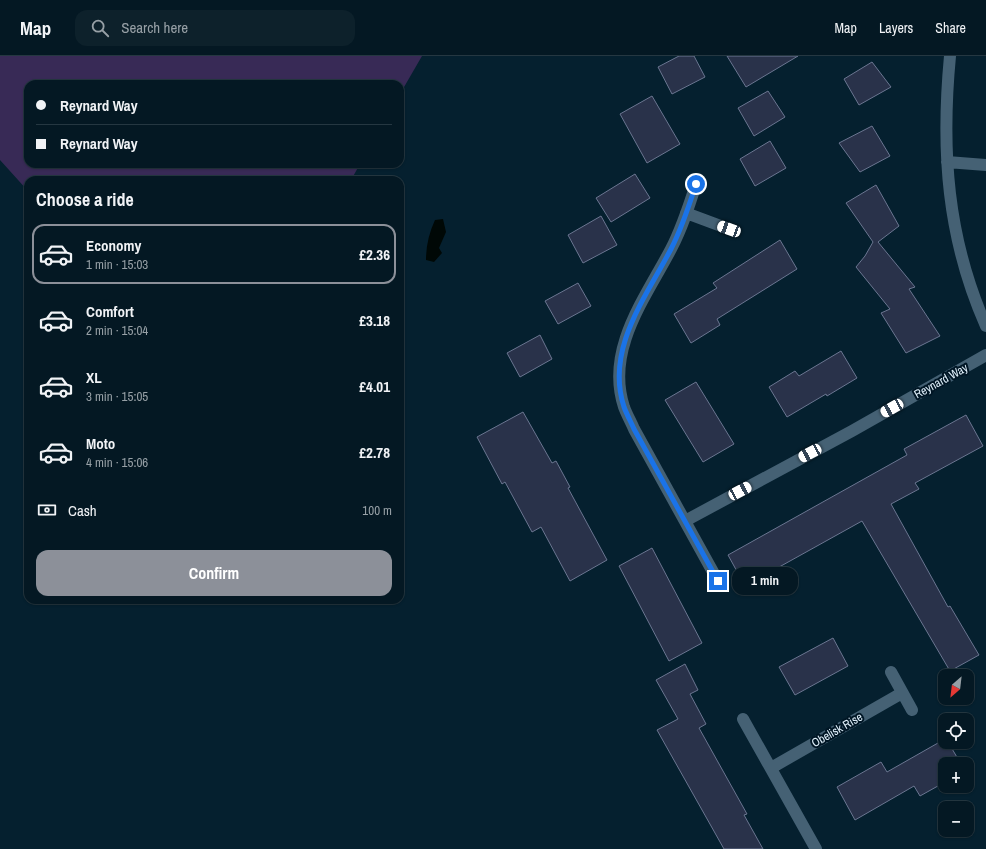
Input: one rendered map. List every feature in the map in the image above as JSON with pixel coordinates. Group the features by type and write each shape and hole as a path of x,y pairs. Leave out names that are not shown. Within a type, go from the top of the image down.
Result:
{"street":[{"path":"950,56 946,120 950,197 962,260 978,308 986,326"},
{"path":"947,162 986,165"},
{"path":"696,184 686,214 672,247 631,322 621,355 620,388 624,406 634,429 718,581"},
{"path":"686,214 729,229"},
{"name":"Reynard Way","path":"685,521 852,431 986,355"},
{"path":"891,672 912,710"},
{"name":"Obelisk Rise","path":"771,768 902,693"},
{"path":"743,719 816,849"}],"shaded area":[{"path":"0,56 422,56 404,87 404,80 24,80 24,168 358,168 353,176 24,176 24,187 0,160"},
{"path":"443,219 446,232 439,248 442,253 434,262 426,260 427,245 435,220"}],"building":[{"path":"679,56 694,56 705,77 672,94 658,67"},
{"path":"727,56 798,56 746,87"},
{"path":"872,62 891,87 859,105 844,79"},
{"path":"768,91 785,117 754,136 738,108"},
{"path":"652,96 680,144 647,163 620,114"},
{"path":"872,126 890,156 860,172 839,143"},
{"path":"770,141 786,168 755,186 740,159"},
{"path":"635,174 650,198 611,222 596,198"},
{"path":"876,185 899,226 878,242 915,287 909,289 940,336 906,353 881,313 890,309 856,267 865,256 873,242 846,203"},
{"path":"601,216 617,245 583,263 568,235"},
{"path":"780,240 797,269 717,319 720,325 691,343 674,314 717,288 713,283"},
{"path":"578,283 591,306 558,324 545,301"},
{"path":"540,335 552,359 520,377 507,353"},
{"path":"841,351 857,378 787,417 769,387 795,371 799,376"},
{"path":"696,382 734,444 703,462 665,400"},
{"path":"523,412 552,463 556,461 570,487 568,488 607,560 570,581 541,527 532,532 505,482 502,484 477,437"},
{"path":"966,415 983,446 915,483 919,489 891,504 948,607 950,606 979,655 954,669 949,669 862,521 745,586 728,555 907,455 904,449"},
{"path":"652,548 702,643 669,661 619,566"},
{"path":"833,638 848,666 795,695 779,667"},
{"path":"685,664 698,690 690,694 706,724 699,728 747,814 744,815 763,849 724,849 657,730 678,719 656,680"},
{"path":"938,743 938,749 952,749 957,757 938,757 938,786 920,796 914,786 855,820 837,787 881,762 887,772"}],"route":[{"path":"696,184 686,214 672,247 631,322 621,355 620,388 624,406 634,429 718,581"}]}
